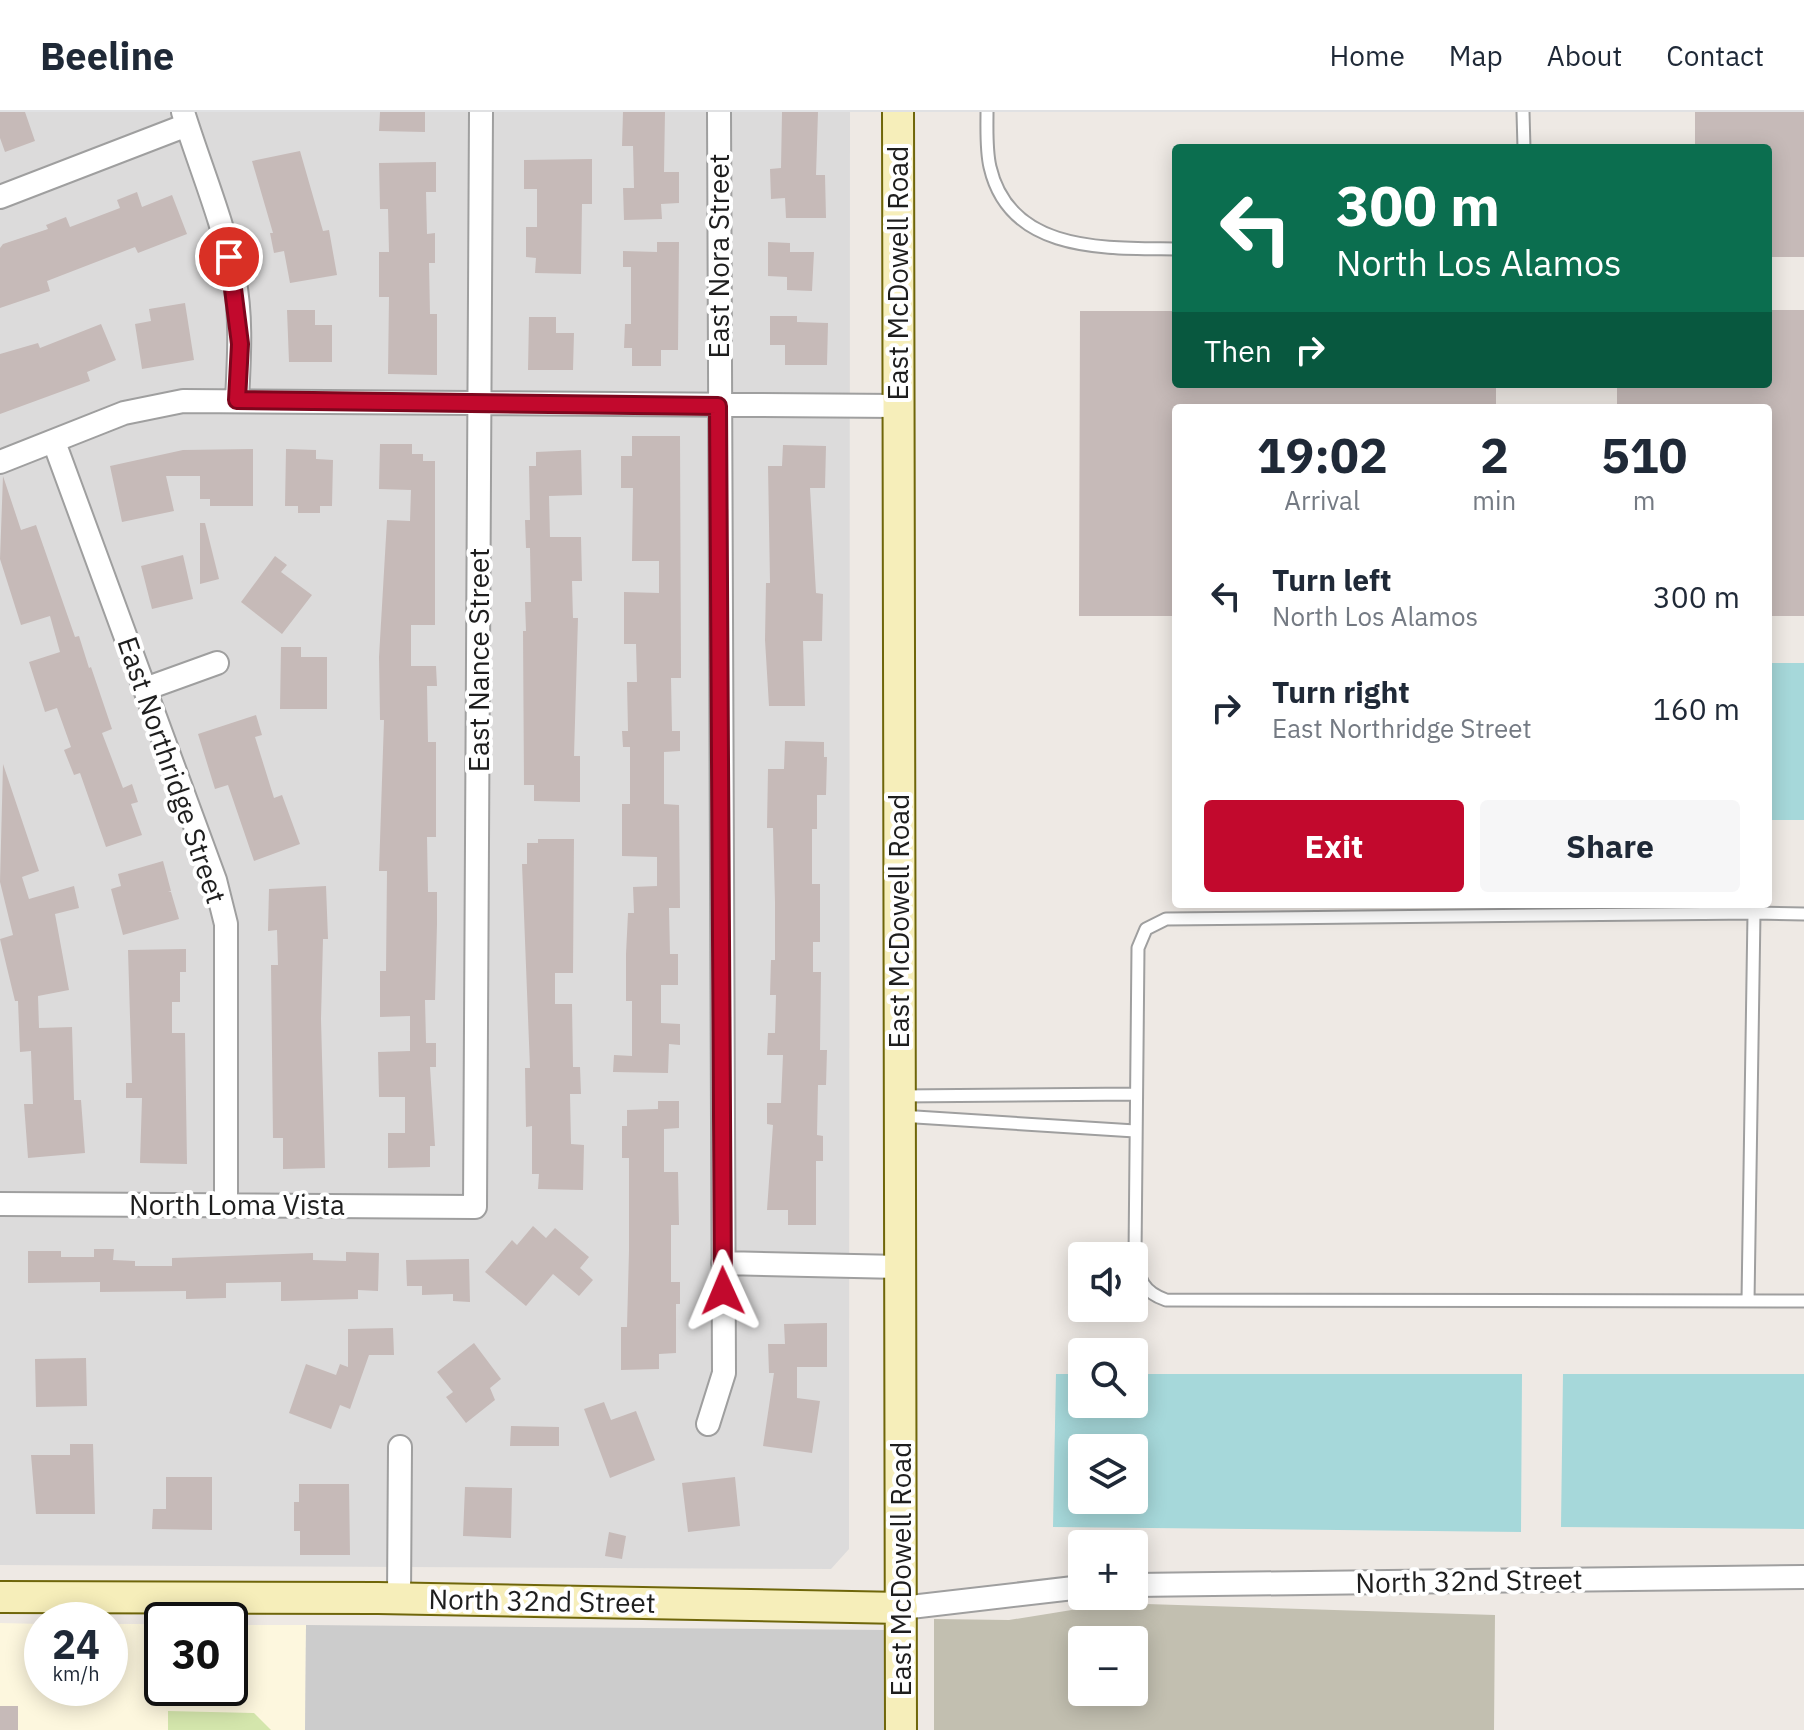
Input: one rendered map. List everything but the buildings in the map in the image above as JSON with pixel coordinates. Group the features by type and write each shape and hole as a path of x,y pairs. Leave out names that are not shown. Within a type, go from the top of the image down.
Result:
{"main road":[{"name":"East McDowell Road","path":"898,112 901,1730"},
{"name":"North 32nd Street","path":"0,1597 399,1598 902,1608"}],"street":[{"name":"East Nance Street","path":"475,1207 481,112"},
{"name":"East Nora Street","path":"708,1424 724,1373 719,112"},
{"path":"0,197 185,119 218,214 235,279 240,344 237,400"},
{"path":"0,462 124,413 183,401 898,406"},
{"name":"East Northridge Street","path":"54,442 215,880 226,924 226,1204"},
{"path":"145,689 217,663"},
{"name":"North Loma Vista","path":"0,1204 475,1207"},
{"path":"723,1263 900,1267"},
{"path":"399,1598 400,1447"},
{"name":"North 32nd Street","path":"1148,1585 1804,1577"},
{"name":"North 32nd Street","path":"902,1608 1068,1589"}],"lane":[{"path":"987,112 990,168 1001,198 1030,224 1073,245 1172,249"},
{"path":"1523,112 1524,144"},
{"path":"1748,1301 1754,913"},
{"path":"1804,914 1166,919 1146,929 1138,948 1135,1131 1135,1256 1138,1277 1148,1294 1166,1300 1804,1301"},
{"path":"900,1106 1136,1094"},
{"path":"900,1106 1135,1131"}],"shaded area":[{"path":"0,112 850,112 849,1549 831,1569 0,1565"},
{"path":"1148,1604 1495,1615 1494,1730 934,1730 934,1619 1009,1620 1071,1610 1148,1610"},
{"path":"0,1623 24,1624 24,1706 128,1706 128,1624 144,1624 144,1706 248,1706 248,1625 306,1625 305,1730 0,1730"},
{"path":"306,1625 886,1630 885,1730 305,1730"}],"green space":[{"path":"168,1711 254,1713 271,1730 168,1730"}],"water":[{"path":"1772,663 1804,663 1804,820 1772,820"},
{"path":"1056,1374 1068,1374 1068,1418 1148,1418 1148,1374 1522,1374 1521,1532 1053,1527"},
{"path":"1563,1374 1804,1374 1804,1529 1561,1527"}],"route":[{"path":"229,257 235,279 240,344 237,400 718,406 723,1291"}]}
